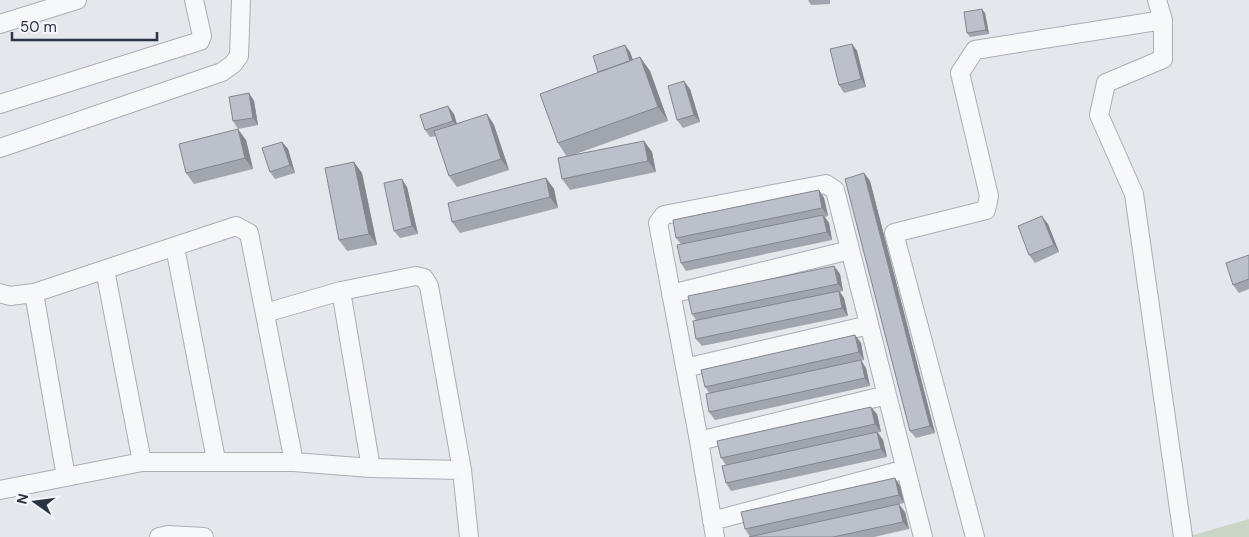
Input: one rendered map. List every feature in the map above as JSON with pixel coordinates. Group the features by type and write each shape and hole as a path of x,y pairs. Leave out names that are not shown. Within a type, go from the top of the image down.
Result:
{"street":[{"path":"0,24 77,0"},
{"path":"0,104 196,43 202,36 194,0"},
{"path":"0,148 222,72 233,64 238,56 241,0"},
{"path":"1157,0 1164,20 1163,58 1106,83 1099,116 1134,194 1184,537"},
{"path":"976,537 894,233 986,210 989,196 960,73 975,50 1164,20"},
{"path":"906,469 714,529 658,223 664,215 826,184 835,190 906,469 923,537"},
{"path":"0,293 10,296 34,293 236,226 242,227 249,233 294,462"},
{"path":"175,246 216,460"},
{"path":"671,294 850,250"},
{"path":"105,270 142,462"},
{"path":"265,312 341,291 416,276 424,278 429,286 462,470 468,537"},
{"path":"341,291 371,468"},
{"path":"34,293 66,477"},
{"path":"685,368 869,325"},
{"path":"699,441 887,395"},
{"path":"0,490 142,462 216,460 294,462 371,468 462,470"},
{"path":"165,536 204,537"}],"green space":[{"path":"1249,519 1249,537 1187,537"}],"building":[{"path":"982,9 986,30 967,33 964,12"},
{"path":"852,44 861,79 839,85 830,49"},
{"path":"625,45 630,61 598,72 593,56"},
{"path":"640,57 658,107 558,143 540,94"},
{"path":"684,81 694,115 677,120 668,86"},
{"path":"249,93 253,118 233,121 229,97"},
{"path":"448,106 453,121 425,130 420,115"},
{"path":"487,114 501,159 449,176 434,131"},
{"path":"238,129 245,158 186,173 179,144"},
{"path":"644,141 648,161 562,179 558,158"},
{"path":"282,142 290,165 270,172 262,148"},
{"path":"354,162 369,234 339,240 325,168"},
{"path":"864,173 930,426 910,431 845,179"},
{"path":"546,178 550,197 452,222 448,203"},
{"path":"402,179 412,226 394,231 384,183"},
{"path":"819,190 822,208 676,238 673,220"},
{"path":"823,215 827,232 681,263 677,245"},
{"path":"1042,216 1054,245 1029,255 1018,226"},
{"path":"1249,255 1249,279 1233,285 1226,263"},
{"path":"834,266 838,284 692,314 688,296"},
{"path":"839,291 842,308 696,339 693,321"},
{"path":"855,335 859,352 705,387 701,370"},
{"path":"861,360 865,378 709,412 706,394"},
{"path":"871,407 875,424 721,458 717,441"},
{"path":"877,432 881,449 726,483 722,466"},
{"path":"895,478 899,495 745,529 741,512"},
{"path":"899,504 903,522 833,537 749,537"}]}
